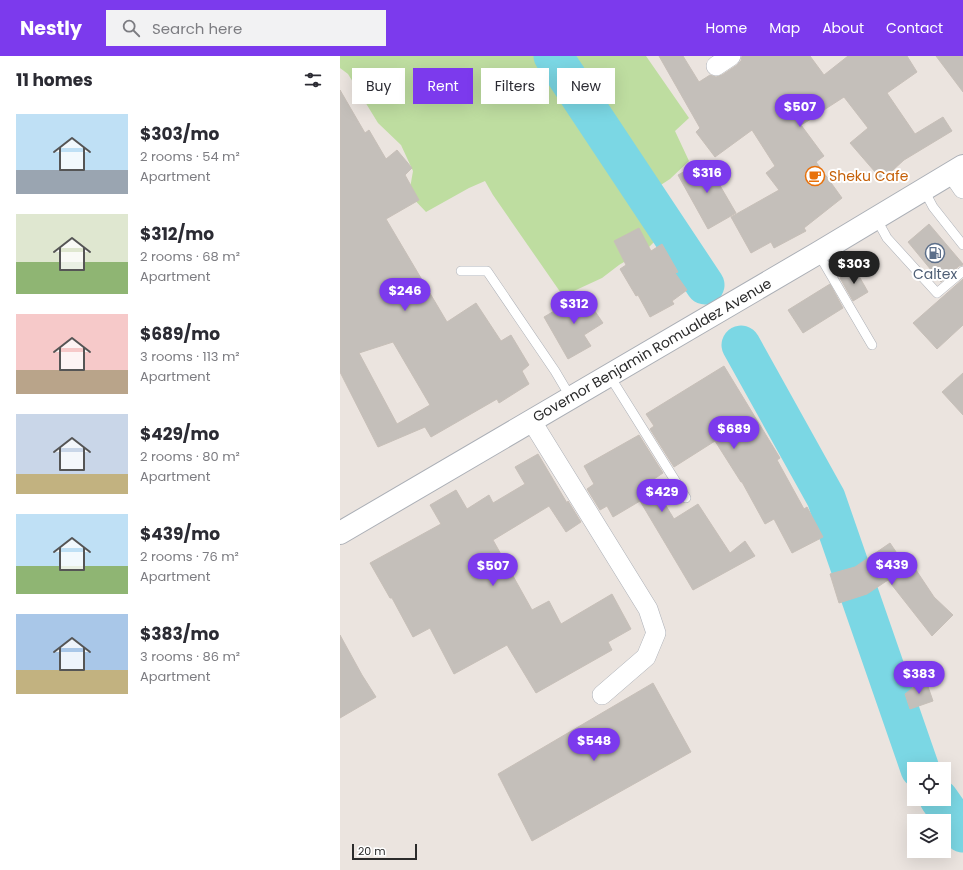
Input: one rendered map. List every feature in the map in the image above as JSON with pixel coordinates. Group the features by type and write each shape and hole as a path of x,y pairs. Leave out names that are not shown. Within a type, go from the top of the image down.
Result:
{"main road":[{"name":"Governor Benjamin Romualdez Avenue","path":"341,531 572,398 924,190 959,176"}],"street":[{"path":"532,420 648,609 656,633 646,657 602,694"}],"lane":[{"path":"924,190 934,207 963,245"},
{"path":"876,218 887,238 937,293 963,271"},
{"path":"818,253 872,345"},
{"path":"461,271 487,271 555,370 572,398"},
{"path":"609,375 686,498"}],"green space":[{"path":"340,56 646,56 689,118 675,131 689,161 670,179 633,203 655,241 649,247 619,265 602,278 563,296 493,195 485,181 469,188 426,212 409,194 413,171 401,145 378,123 366,104 405,104 405,68 352,68 352,81 348,74 340,68"}],"building":[{"path":"659,56 683,56 699,82 710,75 716,77 722,75 737,65 741,61 742,56 810,56 824,75 848,56 907,56 917,72 887,93 915,134 943,117 952,131 904,160 882,180 850,143 868,128 844,97 801,125 824,156 816,162 842,198 804,228 806,231 774,248 771,242 751,253 731,217 779,190 766,173 775,166 752,130 715,157 696,132 700,128"},
{"path":"936,56 963,56 963,92"},
{"path":"340,90 365,133 369,130 386,159 397,150 412,168 405,175 419,200 386,219 447,322 476,303 501,341 511,335 529,365 522,371 529,384 499,403 497,399 431,437 425,427 378,447 340,372","holes":["393,342 430,405 397,424 359,353"]},
{"path":"705,160 736,213 708,229 678,175"},
{"name":"Caltex","path":"929,224 963,264 941,282 908,242"},
{"path":"639,228 651,251 662,244 678,272 675,273 687,290 672,301 674,304 650,317 638,295 636,296 620,269 626,265 614,241"},
{"path":"855,269 868,292 853,301 840,278"},
{"path":"963,279 963,325 937,349 913,323"},
{"path":"830,284 843,308 803,333 788,310"},
{"path":"583,294 603,323 584,335 591,346 568,359 544,317"},
{"path":"724,366 780,458 777,460 804,509 807,507 823,537 792,553 774,519 765,524 742,482 715,441 674,467 650,429 654,426 646,414"},
{"path":"963,373 963,415 942,392"},
{"path":"639,435 663,473 651,481 674,519 698,504 730,553 745,541 755,556 693,590 640,501 613,517 607,506 600,510 587,489 594,484 584,466"},
{"path":"538,454 567,503 568,501 581,522 566,532 549,506 493,540 532,610 549,601 561,624 612,594 631,629 608,642 612,650 536,693 507,645 454,674 430,628 413,637 392,598 390,598 370,563 441,524 430,505 456,490 467,509 489,495 493,503 525,484 515,467"},
{"path":"890,543 911,574 916,570 934,597 953,615 932,636 888,580 867,594 839,603 830,574 855,567"},
{"path":"340,635 376,697 340,718"},
{"path":"925,678 933,701 910,709 905,694"},
{"path":"653,683 691,752 532,841 498,774"}],"waterway":[{"path":"553,56 705,285"},
{"path":"741,345 826,498 918,762"},
{"path":"944,806 963,833"}],"place":[{"name":"Sheku Cafe","path":"815,176"},
{"name":"Caltex","path":"935,253"}]}
